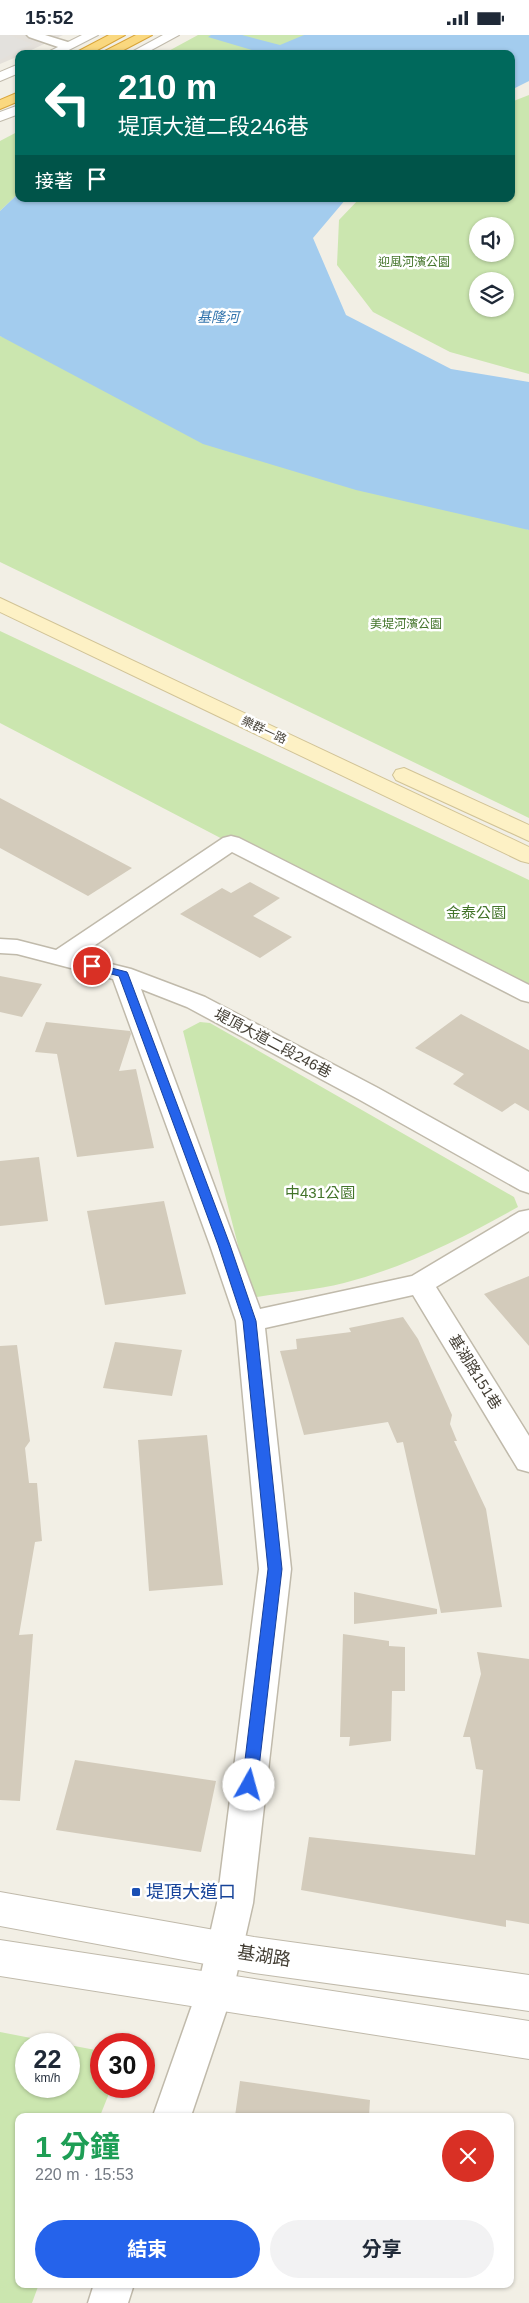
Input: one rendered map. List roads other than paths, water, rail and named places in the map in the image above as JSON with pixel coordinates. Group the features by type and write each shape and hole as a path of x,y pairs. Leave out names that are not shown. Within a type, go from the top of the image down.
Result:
{"highway":[{"path":"87,50 119,35"},
{"path":"114,50 146,35"},
{"path":"0,91 15,84"},
{"path":"0,105 15,98"}],"main road":[{"name":"樂群一路","path":"0,584 529,833"},
{"name":"樂群一路","path":"0,603 529,855"}],"street":[{"path":"33,35 67,46"},
{"path":"58,50 92,35"},
{"path":"142,50 173,35"},
{"path":"0,77 15,70"},
{"path":"0,117 15,111"},
{"path":"60,958 231,843 529,995"},
{"name":"堤頂大道二段246巷","path":"0,946 17,947 123,974 196,1002 368,1094 529,1184"},
{"path":"123,974 224,1245 250,1321 275,1569 235,1903 215,1991 173,2113"},
{"path":"250,1321 420,1284 529,1219"},
{"name":"基湖路151巷","path":"420,1284 529,1461"},
{"name":"基湖路","path":"0,1909 169,1938 224,1950 529,1993"},
{"path":"0,1958 529,2040"},
{"path":"108,2303 113,2288"}],"water":[{"path":"211,35 242,35 280,45 304,35 529,35 529,81 515,88 515,50 252,50 208,37"},
{"name":"基隆河","path":"15,197 15,202 343,202 313,238 346,315 451,369 529,382 529,530 356,490 203,444 0,336 0,211"}],"place":[{"name":"堤頂大道口","path":"136,1892"}],"park label":[{"name":"迎風河濱公園","path":"414,262"},
{"name":"美堤河濱公園","path":"406,624"},
{"name":"金泰公園","path":"476,913"},
{"name":"中431公園","path":"320,1193"}]}
